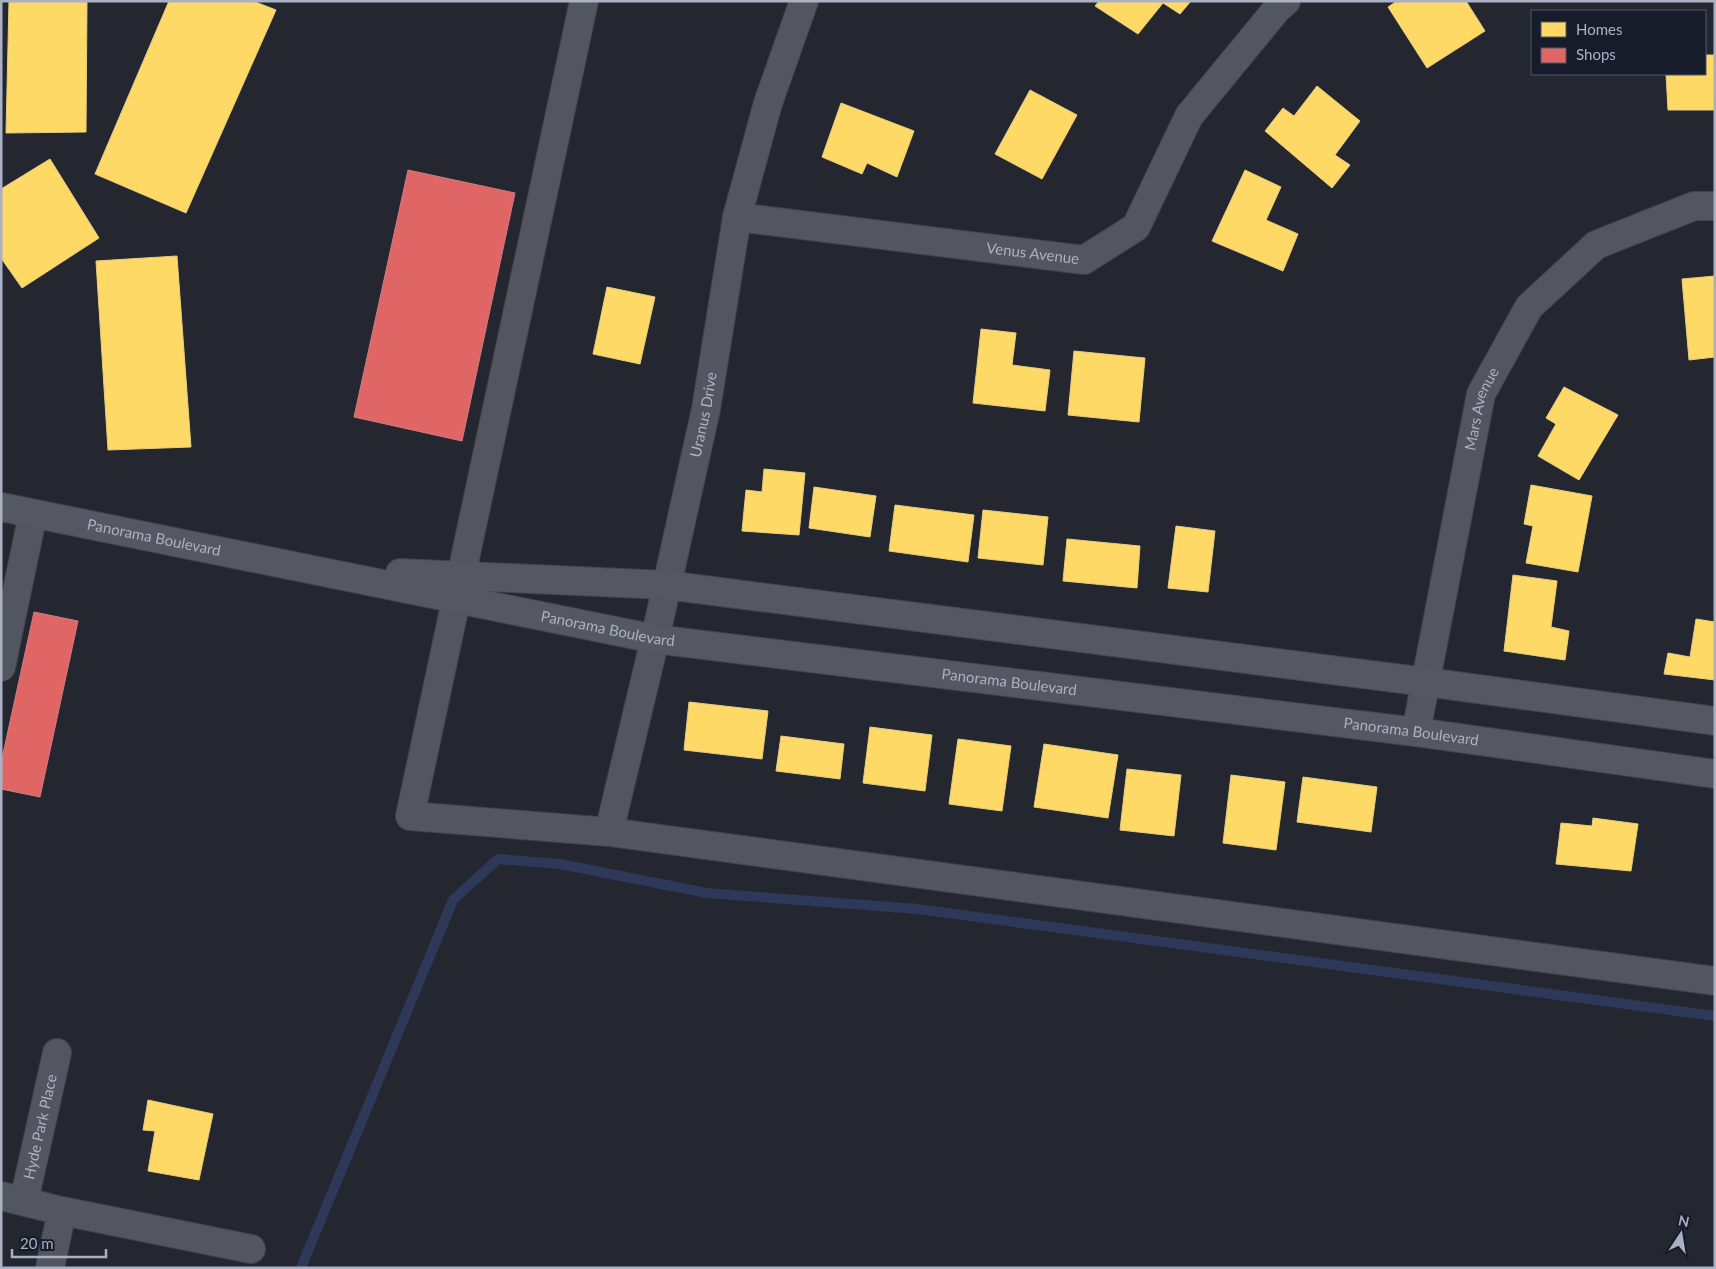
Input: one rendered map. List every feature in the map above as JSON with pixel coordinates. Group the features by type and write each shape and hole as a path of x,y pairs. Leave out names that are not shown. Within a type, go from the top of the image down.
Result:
{"main road":[{"name":"Panorama Boulevard","path":"1,508 307,568 458,587 655,639 1416,732 1715,774"},
{"name":"Panorama Boulevard","path":"458,587 666,585 1426,682 1715,721"}],"street":[{"path":"584,1 410,816 609,832 1715,981"},
{"name":"Uranus Drive","path":"609,832 655,639 706,408 738,217 768,103 804,1"},
{"name":"Venus Avenue","path":"738,217 1084,260 1136,227 1189,116 1277,9 1286,1"},
{"name":"Mars Avenue","path":"1416,732 1481,394 1529,306 1596,245 1694,206 1715,206"},
{"path":"1,667 33,514"},
{"name":"Hyde Park Place","path":"13,1198 57,1053"},
{"path":"13,1198 62,1211 251,1249"},
{"path":"50,1268 62,1211"}],"building: Homes":[{"path":"9,1 87,1 86,132 6,133"},
{"path":"169,1 253,1 276,10 186,213 95,174"},
{"path":"1099,1 1191,1 1180,14 1163,3 1138,34 1095,6"},
{"path":"1397,1 1466,1 1485,31 1427,68 1388,7"},
{"path":"1706,55 1715,55 1715,110 1668,110 1666,75 1706,75"},
{"path":"1317,86 1360,121 1335,155 1350,165 1332,188 1265,131 1283,108 1294,116"},
{"path":"1030,90 1077,115 1042,179 995,154"},
{"path":"841,103 914,131 897,177 867,163 862,174 822,157"},
{"path":"50,159 99,238 22,288 1,258 1,189"},
{"path":"1245,170 1281,187 1266,220 1298,234 1283,271 1212,241"},
{"path":"177,256 191,447 108,450 96,261"},
{"path":"1715,276 1715,357 1689,360 1682,279"},
{"path":"607,287 655,297 640,364 593,354"},
{"path":"981,329 1016,333 1012,365 1050,370 1045,411 973,403"},
{"path":"1074,351 1145,358 1139,422 1068,415"},
{"path":"1564,387 1618,415 1579,480 1538,456 1556,424 1546,418"},
{"path":"764,469 805,473 799,535 742,531 746,490 762,492"},
{"path":"1531,485 1592,496 1578,572 1526,563 1533,526 1524,524"},
{"path":"814,487 876,496 870,537 809,528"},
{"path":"895,505 974,515 968,562 889,551"},
{"path":"983,510 1048,517 1043,565 978,558"},
{"path":"1176,526 1215,531 1208,592 1168,588"},
{"path":"1067,539 1140,546 1137,588 1063,581"},
{"path":"1513,575 1557,581 1551,627 1569,631 1565,660 1504,651"},
{"path":"1696,619 1715,622 1715,680 1664,674 1668,653 1690,657"},
{"path":"689,702 768,711 762,759 684,750"},
{"path":"870,727 932,735 925,791 863,783"},
{"path":"781,736 844,744 840,779 776,771"},
{"path":"958,739 1011,746 1002,811 949,804"},
{"path":"1044,744 1118,755 1108,818 1034,807"},
{"path":"1127,769 1181,775 1174,836 1120,830"},
{"path":"1231,775 1285,782 1276,850 1223,843"},
{"path":"1303,777 1377,787 1371,832 1297,822"},
{"path":"1593,818 1638,824 1631,871 1556,864 1561,823 1592,826"},
{"path":"148,1100 213,1114 199,1180 148,1171 155,1131 143,1130"}],"building: Shops":[{"path":"408,170 515,193 462,441 354,417"},
{"path":"34,612 78,621 40,797 1,789 1,763"}],"waterway":[{"path":"301,1268 453,900 498,859 560,864 707,893 918,909 1715,1016"}]}
